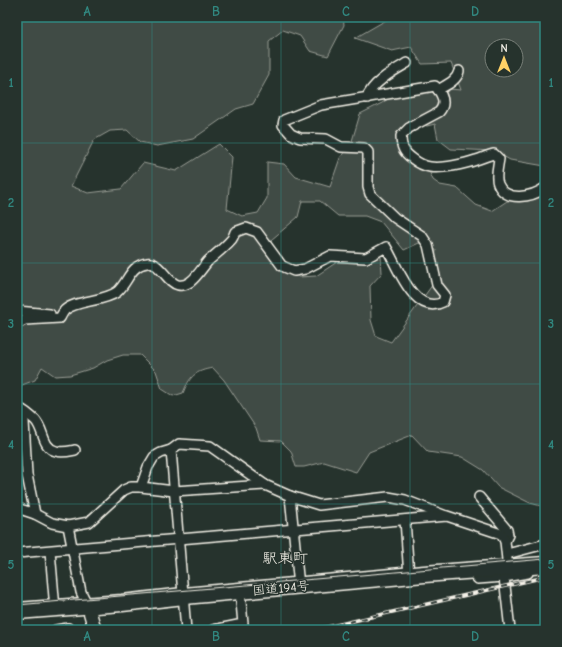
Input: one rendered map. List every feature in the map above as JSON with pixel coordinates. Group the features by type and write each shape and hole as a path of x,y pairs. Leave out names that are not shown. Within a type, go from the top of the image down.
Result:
{"highway":[{"name":"国道194号","path":"17,611 55,609 184,596 543,565"}],"street":[{"path":"367,98 370,91 385,77 407,63"},
{"path":"438,90 455,79 458,76 459,71"},
{"path":"17,311 52,314 107,296 116,292 123,286 133,270 141,264 149,262 155,265 171,281 177,285 183,285 190,282 232,239 235,232 246,228 256,232 282,266 294,271 305,270 330,256 366,258 386,247 412,293 422,302 437,305 443,302 445,295 437,285 428,245 422,236 395,218 370,194 368,187 368,152 364,148 341,147 326,139 300,138 291,134 283,125 284,120 321,105 435,86 441,92 444,102 443,107 439,112 409,128 402,136 401,145 406,154 419,164 430,167 476,161 488,155 494,154 499,159 497,182 502,190 512,196 528,196 545,188"},
{"path":"17,324 25,320 60,318 64,310"},
{"path":"17,408 36,417 45,442 50,448 56,452 76,450"},
{"path":"17,414 24,421 27,475 34,514"},
{"path":"141,487 148,467 154,457 172,450 179,444 210,446 265,485 290,496 319,505 388,497 405,500 501,534 505,541 510,630"},
{"path":"172,450 186,630"},
{"path":"17,508 52,523 68,526 89,522 124,490 131,487 174,491 265,485"},
{"path":"290,496 299,586"},
{"path":"479,497 507,530 508,536 505,541"},
{"path":"17,553 448,516"},
{"path":"404,520 409,576"},
{"path":"68,526 81,592 88,606 95,630"},
{"path":"506,567 545,544"},
{"path":"50,550 55,609"},
{"path":"213,630 243,624 240,591"},
{"path":"56,630 68,628"}],"shaded area":[{"path":"17,17 343,17 344,25 328,56 310,51 300,36 283,30 269,41 269,75 253,104 236,109 193,139 157,146 140,142 127,130 110,131 94,140 71,186 88,193 121,189 143,163 176,171 219,144 232,157 227,209 242,216 258,213 267,198 267,162 284,164 296,177 330,187 340,158 352,141 360,114 382,103 401,90 425,87 461,90 451,63 422,64 411,47 392,51 355,38 388,19 388,17 545,17 545,166 510,160 494,151 451,149 438,139 435,124 427,126 410,120 399,133 406,149 426,164 433,180 440,185 457,188 476,205 492,211 507,201 533,199 545,192 545,507 530,503 498,487 483,470 462,457 428,452 412,435 369,452 356,472 324,462 304,467 296,467 291,451 281,441 260,440 256,428 224,380 213,368 194,375 188,382 183,393 173,396 162,389 156,371 140,355 123,355 107,360 93,368 70,375 55,376 42,367 35,380 17,387","holes":["302,201 320,201 338,216 365,216 381,222 404,250 419,243 436,250 433,284 391,342 376,336 371,320 370,286 382,273 381,257 346,256 316,276 299,277 273,256 271,240 298,217"]}],"tram line":[{"path":"17,605 545,559"}],"railway":[{"path":"314,630 545,577"}],"district":[{"name":"駅東町","path":"285,558"}]}
